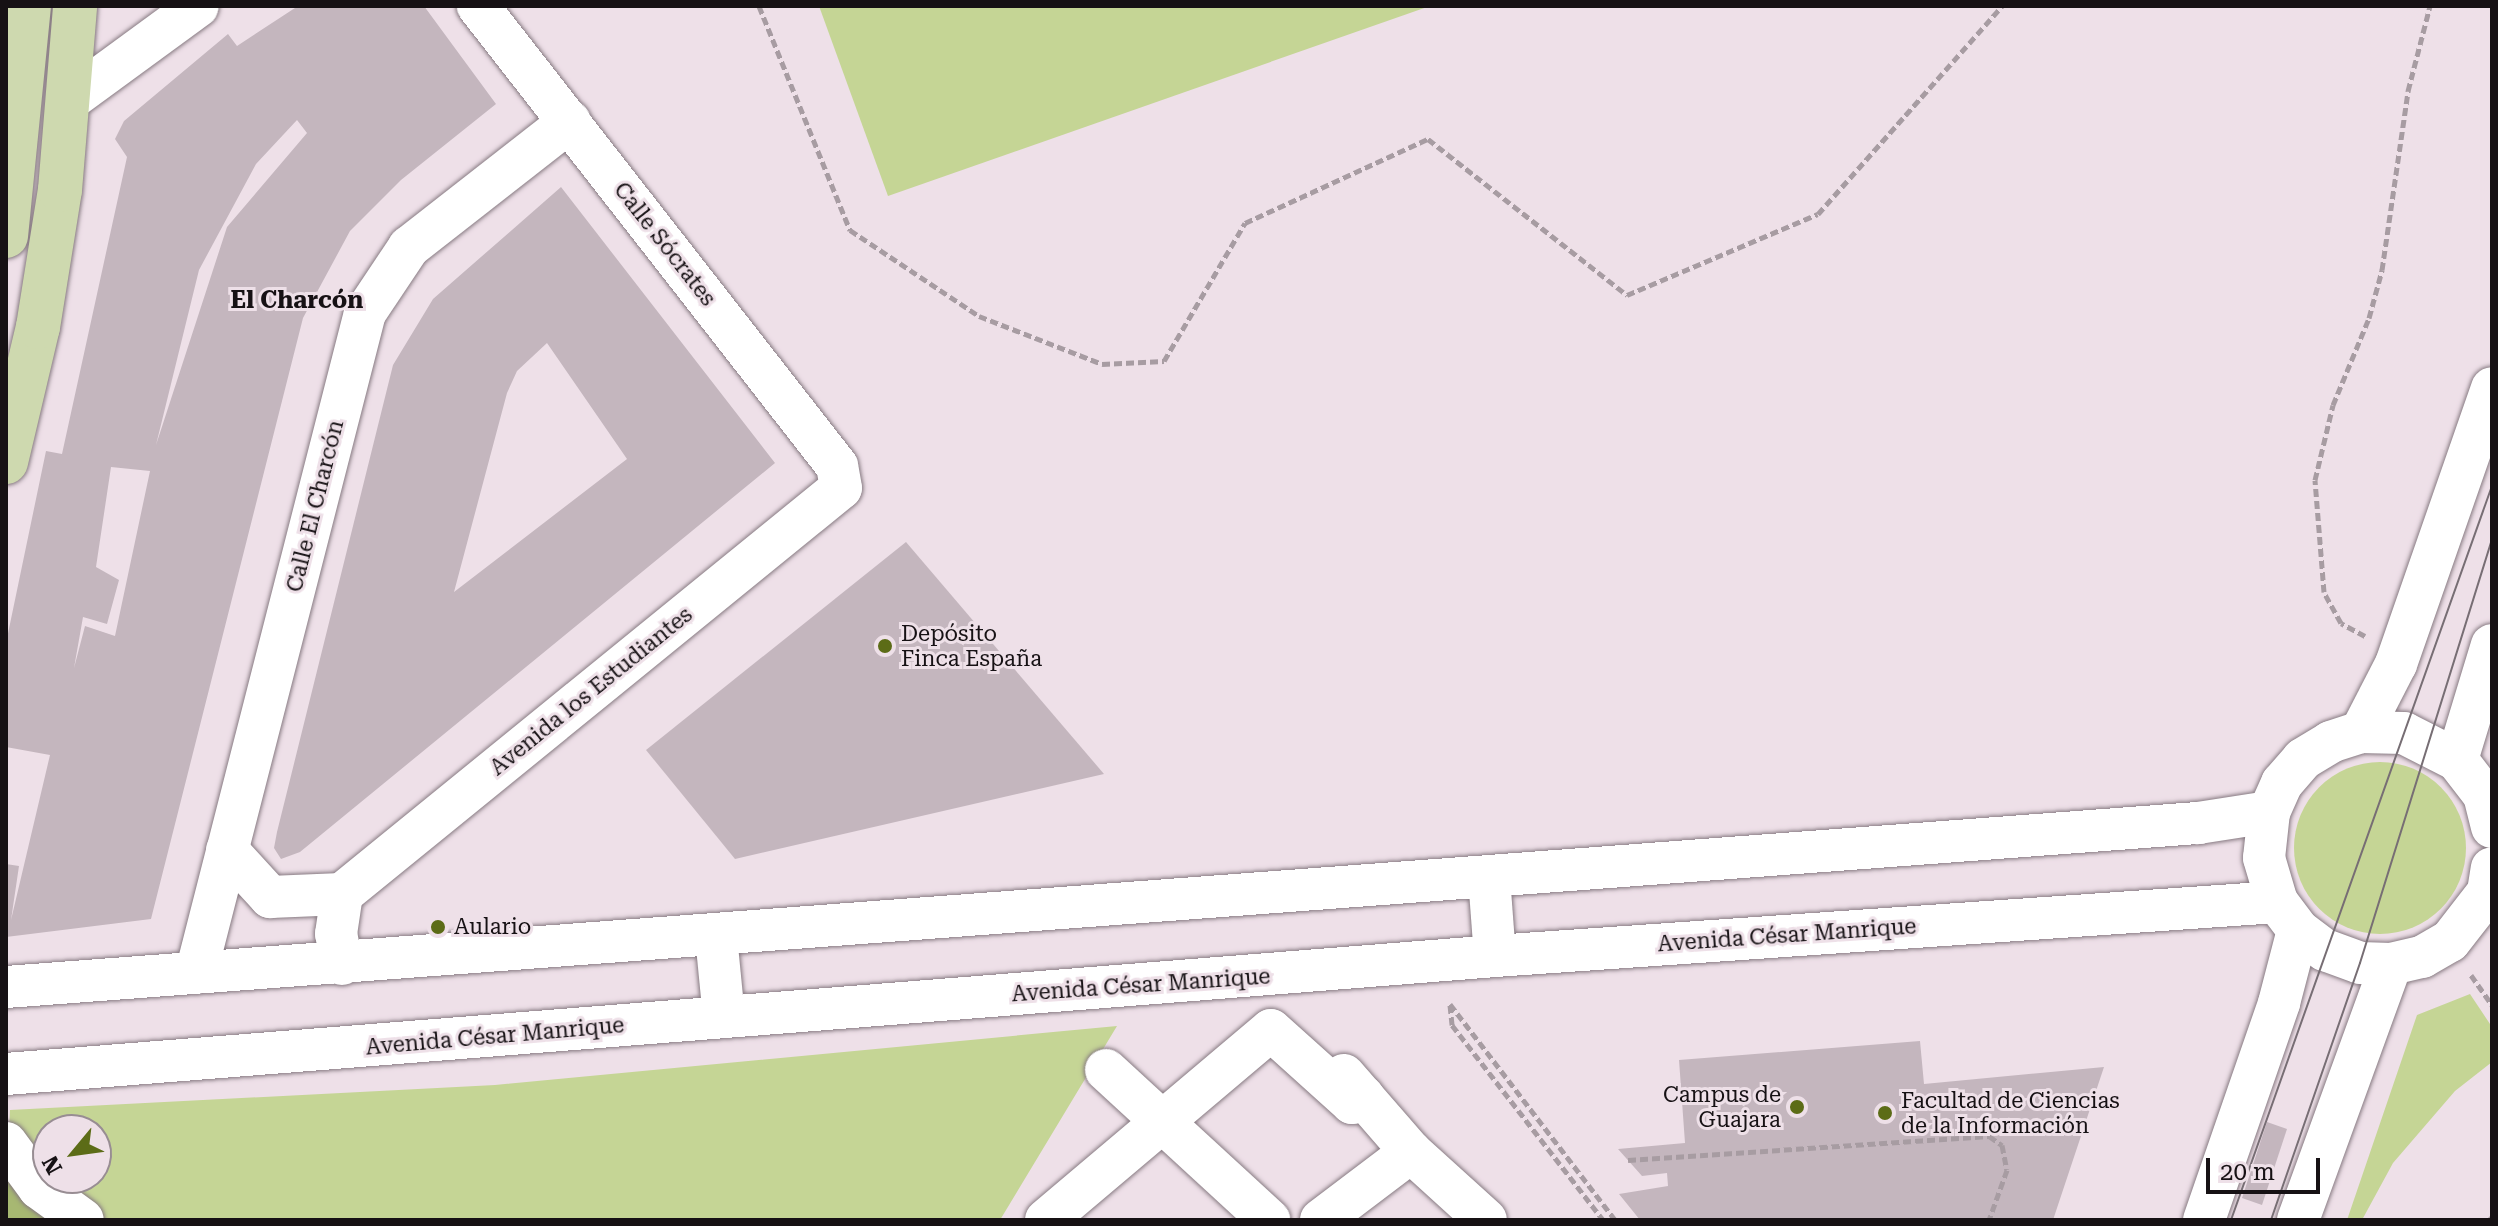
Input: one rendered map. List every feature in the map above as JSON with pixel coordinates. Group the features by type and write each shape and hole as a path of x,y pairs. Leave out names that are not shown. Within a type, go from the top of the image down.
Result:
{"main road":[{"path":"6,236 29,6"},
{"path":"6,462 38,327 71,99 75,6"}],"street":[{"path":"71,99 198,6"},
{"name":"Calle Sócrates","path":"478,6 837,466 841,488"},
{"name":"Calle El Charcón","path":"196,973 365,313 409,247 570,121"},
{"path":"2361,732 2396,664 2492,388"},
{"name":"Avenida los Estudiantes","path":"342,894 841,488"},
{"path":"2457,760 2492,645"},
{"path":"2204,1220 2279,1003 2287,916 2264,858 2269,812 2282,783 2303,759 2331,742 2361,732 2404,733 2457,760 2489,805"},
{"path":"6,987 2183,824 2269,812"},
{"path":"227,850 270,897 342,894 336,934 342,964"},
{"path":"1489,877 1495,956"},
{"path":"2287,916 2336,955 2360,963 2391,964 2422,957 2450,941 2491,883"},
{"name":"Avenida César Manrique","path":"6,1074 1495,956 2287,916"},
{"path":"716,936 724,1017"},
{"path":"2298,1220 2391,964"},
{"path":"1266,975 1286,1007 1411,1152 1486,1220"},
{"path":"1046,1220 1271,1030 1352,1103 1363,1097"},
{"path":"1106,1070 1269,1220"},
{"path":"6,1143 39,1188 83,1220"},
{"path":"1321,1220 1411,1152"}],"path":[{"path":"759,6 850,230 979,316 1102,364 1164,361 1245,223 1428,139 1627,295 1818,214 2002,6"},
{"path":"2373,641 2341,623 2324,592 2315,480 2333,405 2382,270 2408,91 2430,6"},
{"path":"2471,975 2492,1005"},
{"path":"1603,1220 1452,1025 1450,1004 1615,1220"},
{"path":"1628,1160 1989,1136 2002,1145 2007,1170 1989,1220"}],"green space":[{"path":"819,6 1430,6 888,196"},
{"path":"2380,762 2413,769 2441,787 2459,815 2466,848 2459,881 2441,909 2413,927 2380,934 2347,927 2319,909 2301,881 2294,848 2301,815 2319,787 2347,769"},
{"path":"2470,994 2492,1027 2492,1062 2455,1091 2393,1163 2362,1220 2347,1220 2417,1015"},
{"path":"1117,1026 1000,1220 6,1220 10,1110 495,1085"},
{"path":"6,1168 57,1220 6,1220"}],"building":[{"path":"298,6 424,6 496,104 401,180 350,231 303,318 151,919 6,937 6,864 19,866 11,920 50,755 6,747 6,643 46,451 62,454 127,157 115,139 124,121 228,34 237,46","holes":["297,120 307,133 227,227 156,445 199,270 256,164","111,467 150,471 115,636 85,626 74,668 83,617 107,624 119,580 96,567"]},
{"path":"561,187 775,463 300,852 281,859 274,848 277,832 393,365 433,299","holes":["547,343 627,459 454,592 507,393 517,371"]},
{"name":"Depósito Finca España","path":"906,542 1104,774 735,859 646,750"},
{"name":"Facultad de Ciencias de la Información","path":"1920,1041 1924,1084 2104,1067 2053,1220 1640,1220 1619,1194 1668,1186 1667,1173 1642,1176 1618,1149 1685,1143 1679,1060"},
{"path":"2267,1122 2287,1129 2262,1205 2242,1198"}],"tram line":[{"path":"2231,1220 2492,486"},
{"path":"2271,1220 2360,963 2492,540"}],"place":[{"name":"Depósito Finca España","path":"885,646"},
{"name":"Aulario","path":"438,927"},
{"name":"Campus de Guajara","path":"1797,1107"},
{"name":"Facultad de Ciencias de la Información","path":"1885,1113"}],"district":[{"name":"El Charcón","path":"297,301"}]}
